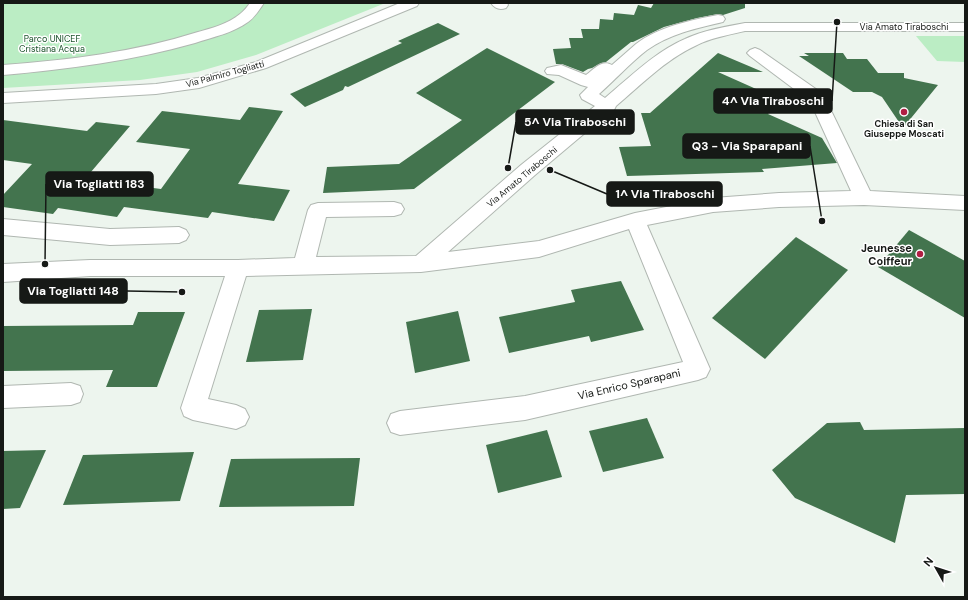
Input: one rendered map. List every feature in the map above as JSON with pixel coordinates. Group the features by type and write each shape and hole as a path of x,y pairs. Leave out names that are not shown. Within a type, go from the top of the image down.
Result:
{"street":[{"path":"3,70 35,68 115,57 180,43 216,31 244,19 257,3"},
{"name":"Via Palmiro Togliatti","path":"3,98 149,90 199,83 261,65 412,3"},
{"path":"608,106 588,95 642,47 661,36 702,22 734,16 796,13"},
{"name":"Via Amato Tiraboschi","path":"421,264 528,170 608,106 665,57 690,42 719,32 745,27 965,27"},
{"path":"755,53 817,98 864,198"},
{"path":"553,71 561,70 587,82 616,58 625,62"},
{"path":"3,273 90,268 238,268 421,264 539,249 635,220 720,204 779,200 864,198 960,205"},
{"path":"303,266 318,210 394,209"},
{"name":"Via Enrico Sparapani","path":"400,423 525,408 698,369 635,220"},
{"path":"3,227 110,237 179,235"},
{"path":"90,268 110,237"},
{"path":"236,417 193,408 238,268"},
{"path":"3,397 71,394"}],"green space":[{"name":"Parco UNICEF Cristiana Acqua","path":"3,3 383,4 256,55 197,72 140,80 3,88"},
{"path":"916,36 965,36 965,62 937,61"}],"building":[{"path":"654,3 745,3 745,8 723,15 718,14 697,18 664,27 631,42 606,62 583,72 562,64 556,64 553,49 571,48 569,38 583,38 581,29 599,29 600,19 613,20 614,13 634,15 638,5 651,8"},
{"path":"438,23 460,34 348,87 345,86 343,90 305,107 290,94 402,43 398,41"},
{"path":"487,48 555,82 414,189 323,193 327,167 399,164 462,120 416,93"},
{"path":"718,53 763,72 718,72 781,100 768,114 822,138 837,163 762,169 764,172 627,176 619,147 651,146 641,113 650,113"},
{"path":"804,53 843,53 847,59 867,59 878,73 904,73 904,78 938,85 903,128 882,97 872,92 853,92 799,56 809,56"},
{"path":"249,107 283,111 238,184 290,190 274,221 212,212 208,218 124,207 117,217 58,208 53,214 3,207 3,195 32,164 3,160 3,120 87,131 96,122 130,126 85,179 161,189 190,149 136,142 162,111 240,120"},
{"path":"909,230 965,261 965,318 878,267"},
{"path":"796,237 848,270 765,359 712,318"},
{"path":"621,281 644,330 591,342 589,336 509,353 499,317 575,302 571,290"},
{"path":"312,309 303,360 246,362 259,310"},
{"path":"458,311 470,361 415,373 406,322"},
{"path":"138,312 185,312 157,387 106,387 113,370 3,371 3,326 133,325"},
{"path":"647,418 664,458 603,472 589,431"},
{"path":"860,422 864,430 965,428 965,494 906,495 895,543 795,498 772,470 827,423"},
{"path":"547,430 562,477 498,493 486,445"},
{"path":"46,450 20,508 3,509 3,451"},
{"path":"194,452 180,501 63,505 83,455"},
{"path":"360,458 354,506 219,507 231,459"}],"place":[{"name":"4^ Via Tiraboschi","path":"837,22"},
{"name":"Chiesa di San Giuseppe Moscati","path":"904,112"},
{"name":"5^ Via Tiraboschi","path":"508,168"},
{"name":"1^ Via Tiraboschi","path":"550,170"},
{"name":"Q3 - Via Sparapani","path":"822,221"},
{"name":"Jeunesse Coiffeur","path":"920,254"},
{"name":"Via Togliatti 183","path":"45,264"},
{"name":"Via Togliatti 148","path":"182,292"}]}
